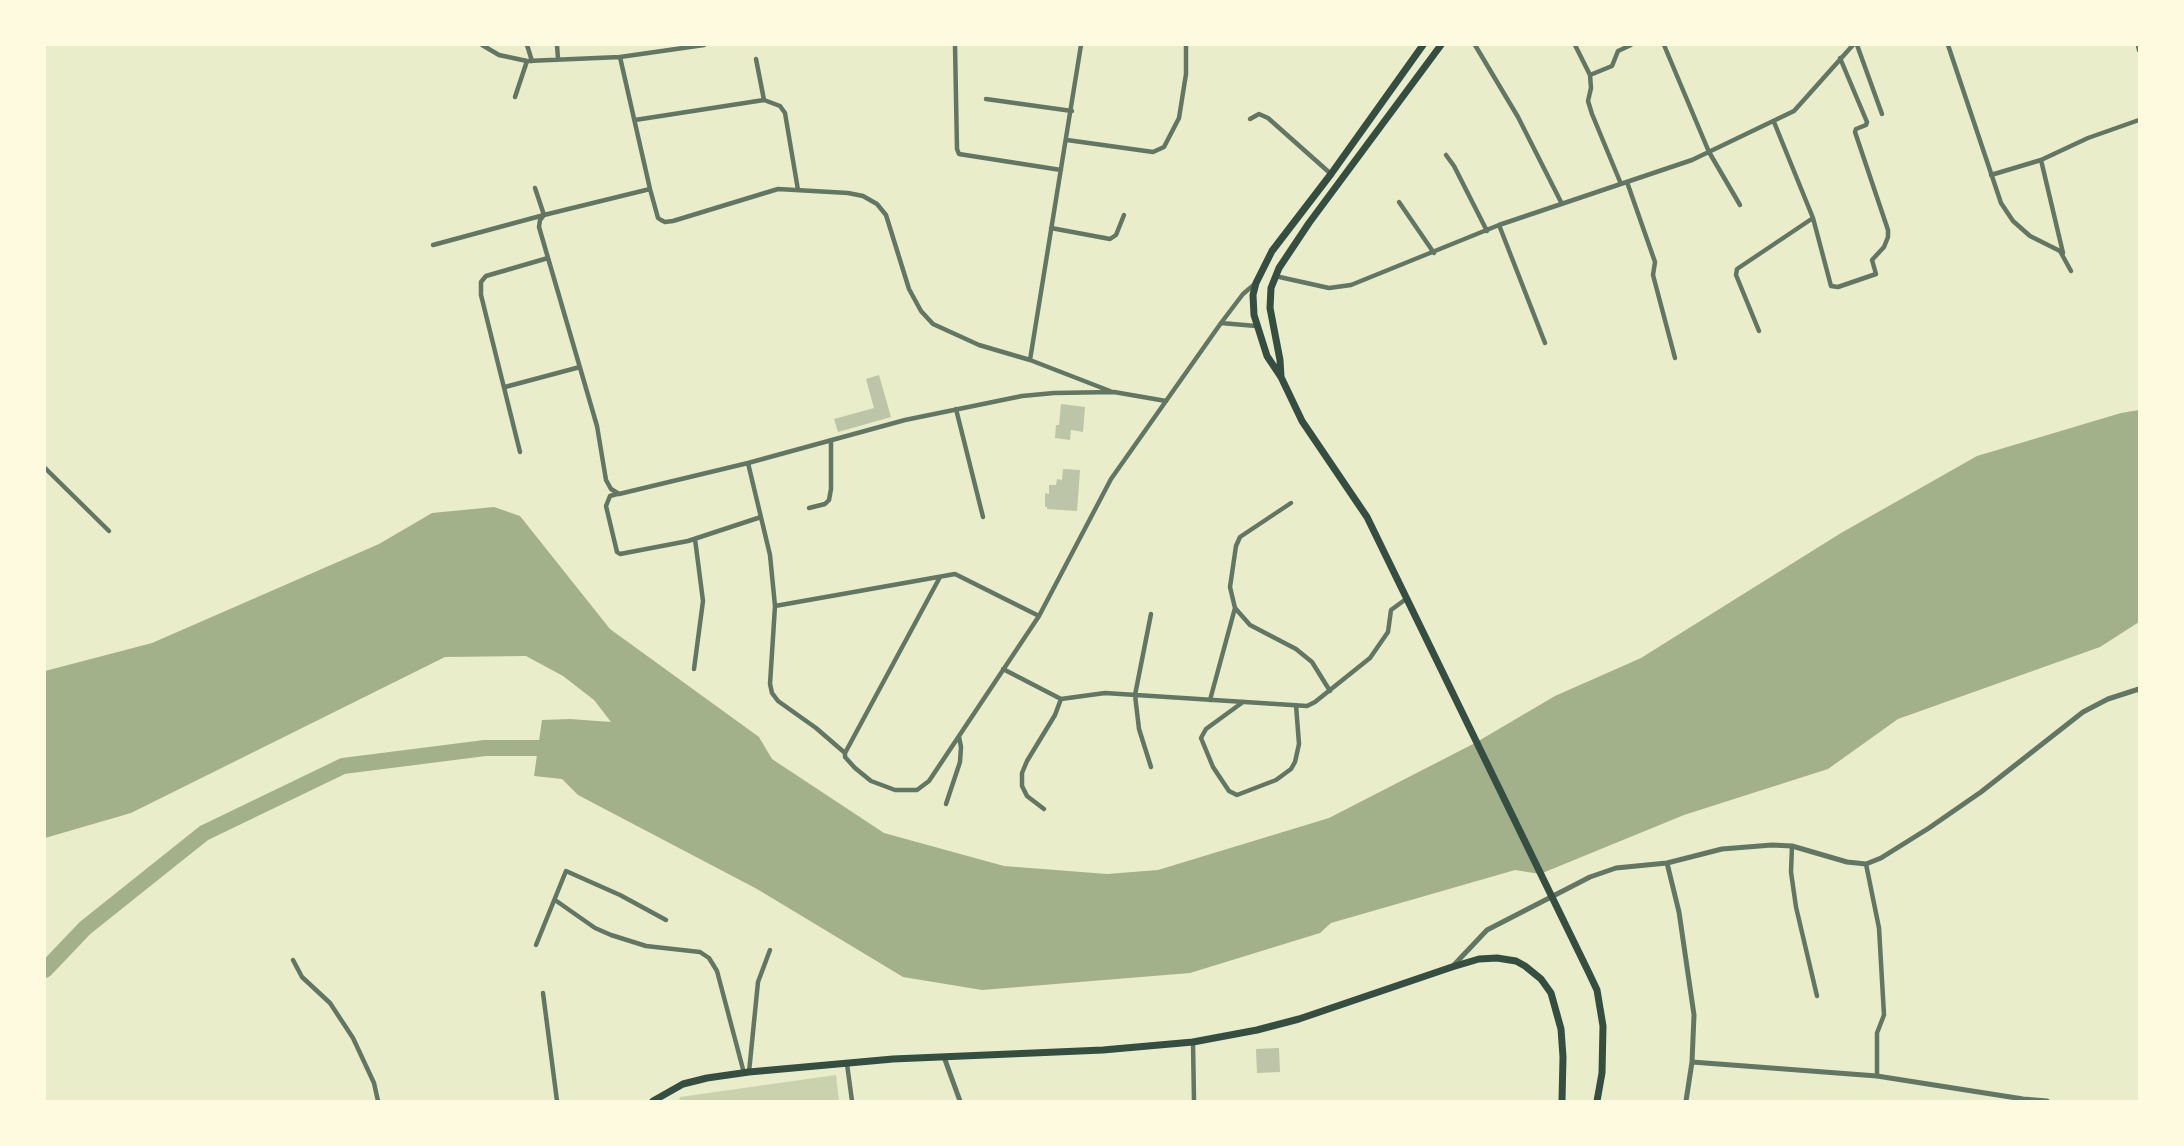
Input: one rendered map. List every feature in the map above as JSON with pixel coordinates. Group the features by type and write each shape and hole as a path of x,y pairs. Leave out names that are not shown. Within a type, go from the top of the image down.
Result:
{"highway":[{"path":"1423,45 1331,174 1272,251 1256,283 1253,307 1256,326 1267,356 1281,377 1309,435 1367,517 1423,635 1572,934 1597,990 1603,1050 1597,1101"},
{"path":"1281,377 1281,360 1270,308 1271,288 1275,276 1309,223 1441,45"},
{"path":"1384,97 1396,106"},
{"path":"653,1101 683,1084 747,1072 944,1057 1103,1050 1193,1042 1299,1019 1479,959 1506,959 1525,966 1541,979 1551,993 1561,1029 1562,1101"}],"street":[{"path":"482,45 499,55 530,61 620,57 704,45"},
{"path":"514,97 530,61 526,45"},
{"path":"557,45 558,59"},
{"path":"955,45 959,154 1061,170"},
{"path":"1030,360 1081,45"},
{"path":"1067,140 1143,151 1156,151 1164,147 1179,118 1186,74 1186,45"},
{"path":"1475,45 1518,117 1562,204"},
{"path":"1575,45 1590,75 1591,88 1588,101 1655,262 1653,275 1676,358"},
{"path":"1590,75 1614,64 1618,51 1631,45"},
{"path":"1664,45 1709,152 1740,205"},
{"path":"1275,276 1334,289 1351,285 1499,225 1683,164 1774,122 1801,105 1840,58 1855,45 1882,114"},
{"path":"1948,45 2001,203 2013,221 2030,236 2064,254"},
{"path":"2138,45 2139,50"},
{"path":"620,57 658,218 665,222 674,221 778,189 863,196 877,204 889,221 909,289 921,311 933,324 979,345 1030,360 1114,392"},
{"path":"1774,122 1813,218 1832,287 1838,287 1876,273 1872,260 1884,247 1888,230 1855,132 1867,122 1840,58"},
{"path":"756,59 764,100"},
{"path":"986,99 1072,111"},
{"path":"635,120 764,100 780,106 785,113 798,190"},
{"path":"1250,119 1259,114 1268,118 1331,174"},
{"path":"1991,176 2041,160 2088,138 2139,120"},
{"path":"1446,155 1454,166 1487,231"},
{"path":"2041,160 2064,254 2071,271"},
{"path":"535,188 544,215"},
{"path":"433,245 650,189"},
{"path":"1399,202 1434,253"},
{"path":"544,215 539,227 597,426 606,480 610,489 619,494"},
{"path":"1052,228 1110,239 1116,235 1124,215"},
{"path":"1759,331 1737,269 1813,218"},
{"path":"1499,225 1545,343"},
{"path":"520,452 481,294 481,282 486,276 548,258"},
{"path":"748,463 770,555 774,606 770,684 772,693 778,701 816,728 845,753 845,757 855,768 871,781 895,790 915,791 929,782 1040,616 1111,478 1221,323 1243,294 1256,283"},
{"path":"1221,323 1256,326"},
{"path":"505,387 580,367"},
{"path":"761,517 695,539 655,549 618,554 606,506 610,496 748,463 905,420 1037,393 1114,392 1166,401"},
{"path":"956,410 982,517"},
{"path":"809,508 825,504 829,500 831,441"},
{"path":"45,468 109,531"},
{"path":"1291,503 1246,531 1238,541 1230,587 1236,608 1250,625 1296,649 1312,662 1330,691"},
{"path":"694,669 704,601 695,539"},
{"path":"774,606 958,575 1040,616"},
{"path":"845,753 940,577"},
{"path":"1004,669 1060,699 1096,693 1307,705 1330,691 1370,658 1388,632 1391,610 1406,599"},
{"path":"1210,700 1236,608"},
{"path":"1151,614 1135,695 1139,729 1151,767"},
{"path":"1452,967 1487,930 1590,877 1624,866 1667,863 1722,849 1753,846 1792,846 1847,862 1866,864 1881,858 1988,787 2083,712 2108,699 2139,688"},
{"path":"1044,809 1029,799 1024,792 1022,773 1055,715 1060,699"},
{"path":"1244,701 1206,729 1201,738 1213,767 1229,791 1237,795 1276,780 1291,769 1299,744 1296,705"},
{"path":"946,804 960,762 959,736"},
{"path":"1792,846 1791,872 1796,907 1817,996"},
{"path":"1667,863 1679,912 1694,1015 1692,1062 1686,1101"},
{"path":"1866,864 1879,928 1884,1015 1877,1033 1877,1076"},
{"path":"537,945 566,871 666,920"},
{"path":"555,900 595,928 611,935 646,946 700,952 709,958 717,971 747,1072"},
{"path":"747,1072 758,982 770,950"},
{"path":"293,960 302,977 330,1003 353,1038 374,1083 378,1101"},
{"path":"543,993 557,1101"},
{"path":"1193,1042 1194,1101"},
{"path":"944,1057 960,1101"},
{"path":"1692,1062 1877,1076 2047,1101"},
{"path":"847,1064 852,1101"}],"shaded area":[{"path":"2139,410 2139,622 2100,647 1898,719 1828,769 1684,815 1540,874 1515,870 1331,923 1320,933 1190,973 982,990 903,977 757,889 578,795 562,779 534,776 542,720 570,719 611,722 594,700 563,676 526,656 445,657 131,813 45,838 45,671 152,643 379,544 432,513 494,507 520,516 610,629 759,737 772,759 884,833 1004,866 1107,874 1158,870 1329,818 1475,743 1555,696 1641,658 1841,533 1977,456 2121,413"},
{"path":"836,1075 839,1101 679,1101 680,1097"}],"building":[{"path":"879,375 891,417 838,432 834,419 874,408 866,379"},
{"path":"1061,404 1085,407 1083,432 1071,430 1070,440 1055,438"},
{"path":"1063,469 1080,470 1077,511 1045,507 1045,493 1049,494 1049,485 1056,485 1057,479 1062,480"},
{"path":"1279,1048 1280,1072 1257,1073 1256,1049"}],"waterway":[{"path":"45,970 85,928 204,833 343,766 485,748 559,748"}]}
